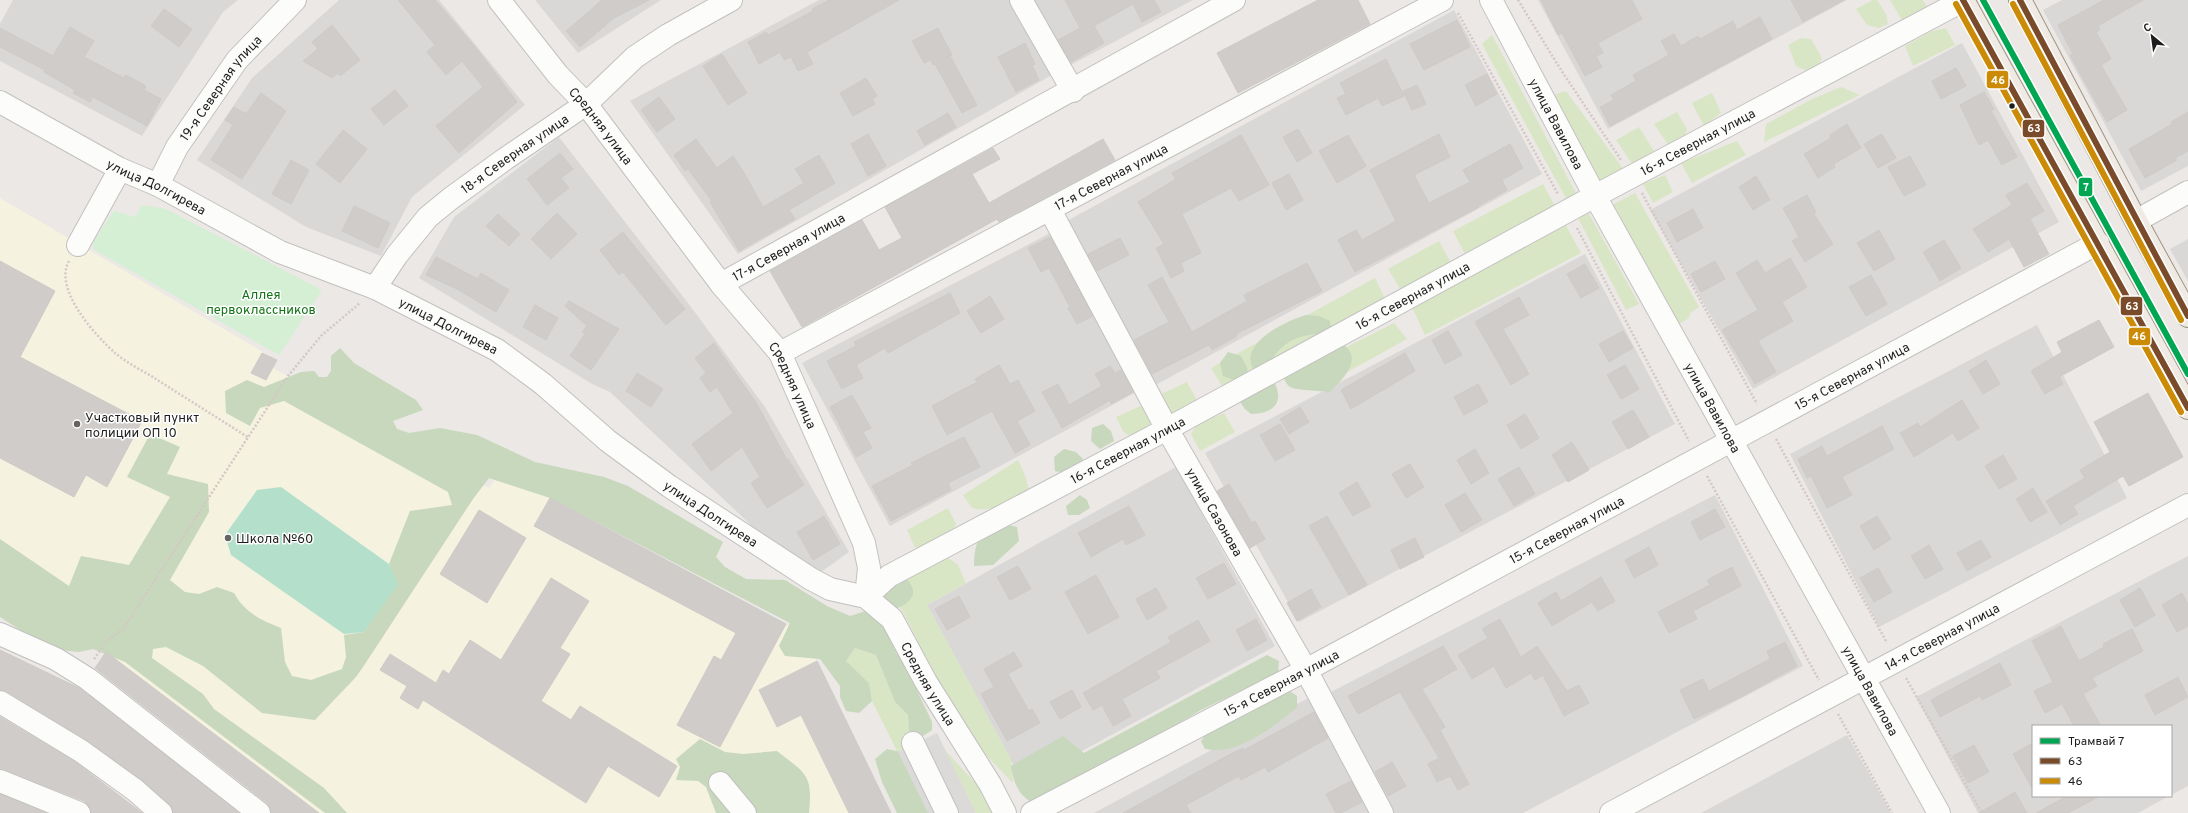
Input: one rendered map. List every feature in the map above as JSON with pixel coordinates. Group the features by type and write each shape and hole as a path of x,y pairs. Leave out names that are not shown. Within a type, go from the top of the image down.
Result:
{"main road":[{"path":"1963,0 2188,408"},
{"path":"2020,0 2136,221 2188,316"}],"street":[{"name":"19-я Северная улица","path":"158,185 177,147 237,60 295,0"},
{"name":"Средняя улица","path":"499,0 558,75 586,104 720,284 780,353 864,543 869,568 866,597 892,619 926,682 990,784 1005,813"},
{"name":"18-я Северная улица","path":"376,288 397,256 428,217 504,159 586,104 635,57 668,35 731,0"},
{"path":"1021,0 1072,91"},
{"name":"17-я Северная улица","path":"720,284 1072,91 1234,0"},
{"name":"улица Вавилова","path":"1491,0 1595,196 1939,813"},
{"name":"16-я Северная улица","path":"866,597 889,576 1167,429 1595,196 1963,0"},
{"name":"17-я Северная улица","path":"780,353 1050,210 1448,3"},
{"name":"улица Долгирева","path":"0,102 120,169 158,185 280,252 376,288 497,350 543,384 608,442 669,486 811,579 830,589 866,597"},
{"path":"78,245 120,169"},
{"path":"2136,221 2188,192"},
{"name":"улица Сазонова","path":"1050,210 1167,429 1306,670 1382,813"},
{"name":"15-я Северная улица","path":"1032,813 1306,670 2098,244"},
{"name":"14-я Северная улица","path":"1611,813 1862,677 2188,505"},
{"path":"0,634 56,660 82,675 258,813"},
{"path":"0,702 81,751 135,790 161,813"},
{"path":"912,742 947,813"},
{"path":"0,782 79,813"},
{"path":"720,783 745,813"}],"path":[{"path":"1448,3 1568,211 1698,459 1892,813"},
{"path":"78,245 65,268 66,284 88,326 116,354 249,438"},
{"path":"82,675 107,641 123,630 288,376 321,336 368,297 376,288"}],"shaded area":[{"path":"13,0 238,0 223,12 142,136 0,61 0,24"},
{"path":"339,0 439,0 525,105 412,197 381,256 306,227 197,160 252,78"},
{"path":"535,0 661,0 578,53"},
{"path":"819,0 1015,0 1057,72 738,254 630,101"},
{"path":"1027,0 1193,0 1065,68"},
{"path":"1538,0 1847,0 1608,129"},
{"path":"2062,0 2188,0 2188,166 2141,191 2043,10"},
{"path":"1454,10 1542,174 1152,387 1065,222"},
{"path":"1962,43 2059,222 1753,389 1650,210"},
{"path":"559,137 688,303 765,407 849,552 821,572 769,542 610,392 592,384 419,278 454,217"},
{"path":"0,198 277,360 273,368 489,488 501,470 550,498 786,624 817,661 891,813 318,813 101,649 0,587"},
{"path":"1056,230 1140,390 890,526 802,363"},
{"path":"2188,239 2188,281 2170,249"},
{"path":"1585,254 1675,424 1299,622 1205,453"},
{"path":"2037,325 2127,498 1879,627 1790,454"},
{"path":"1176,467 1275,646 1023,783 927,605"},
{"path":"1715,495 1803,666 1523,813 1391,813 1327,694"},
{"path":"2188,556 2188,786 2172,794 2172,725 2032,725 2032,797 2167,797 2138,813 1978,813 1916,697"},
{"path":"1312,696 1375,813 1094,813"},
{"path":"937,733 976,813 928,813 898,752"},
{"path":"1847,735 1891,813 1701,813"}],"green space":[{"path":"1873,0 1877,0 1886,14 1888,24 1879,28 1867,25 1856,9"},
{"path":"1890,0 1923,0 1927,7 1903,22"},
{"path":"1946,28 1955,45 1913,66 1905,46 1932,31"},
{"path":"1492,35 1579,199 1569,204 1482,44"},
{"path":"1801,38 1811,39 1822,58 1818,67 1810,72 1796,66 1788,45"},
{"path":"1841,87 1860,95 1764,142 1766,124 1812,99"},
{"path":"1566,91 1627,174 1598,188 1550,96"},
{"path":"1712,93 1721,113 1704,126 1692,103"},
{"path":"1677,112 1687,129 1685,137 1669,146 1654,124"},
{"path":"1639,127 1657,156 1635,168 1616,140"},
{"path":"1737,141 1746,155 1692,183 1681,163"},
{"path":"1665,175 1673,192 1653,203 1643,184"},
{"path":"1543,184 1557,210 1467,258 1453,231"},
{"path":"1635,193 1699,307 1690,313 1689,318 1677,325 1612,205"},
{"name":"Аллея первоклассников","path":"142,205 166,209 322,290 279,355 93,249 94,241 114,211 135,217"},
{"path":"1588,212 1639,304 1626,310 1578,218"},
{"path":"1565,224 1581,253 1425,335 1410,303"},
{"path":"1439,241 1452,265 1402,292 1388,269"},
{"path":"1375,278 1387,303 1225,391 1211,368"},
{"path":"1306,315 1319,316 1330,321 1331,329 1328,334 1308,335 1292,340 1278,351 1268,367 1255,372 1251,362 1252,352 1257,343 1276,328"},
{"path":"1394,323 1407,339 1340,376 1331,355"},
{"path":"1344,344 1351,354 1351,364 1349,370 1330,392 1302,390 1293,388 1286,383 1284,379 1285,372"},
{"path":"340,348 354,363 416,400 423,410 393,421 397,429 409,433 440,428 477,435 535,462 604,477 628,486 723,542 716,557 725,567 746,579 785,580 827,606 850,616 869,610 883,621 897,654 909,666 913,682 932,722 932,730 923,736 909,731 908,715 895,702 876,655 855,648 846,661 869,683 872,701 859,713 846,711 840,697 840,686 820,659 785,656 779,646 790,623 550,498 489,478 473,499 356,677 315,720 262,713 203,666 166,647 153,649 152,658 203,694 214,709 324,788 347,813 325,813 125,662 93,649 79,652 50,649 0,617 0,539 69,586 81,556 129,565 170,497 127,477 150,434 180,447 167,474 208,484 209,512 170,580 185,592 199,594 217,587 234,593 248,611 281,628 285,662 292,676 311,680 342,669 346,657 344,635 364,632 397,584 389,564 410,511 452,505 448,492 284,401 260,408 250,426 226,413 225,391 247,380 264,387 301,372 314,371 319,377 327,377 331,371 331,356"},
{"path":"1228,352 1241,356 1247,367 1248,375 1237,381 1223,376 1220,363"},
{"path":"1274,381 1278,396 1275,406 1265,412 1251,414 1245,409 1238,399"},
{"path":"1187,382 1199,404 1168,418 1157,396"},
{"path":"1145,404 1150,418 1150,432 1128,435 1123,431 1116,417"},
{"path":"1224,413 1235,432 1200,451 1191,434 1196,426"},
{"path":"1103,424 1111,431 1114,441 1100,449 1091,441 1092,428"},
{"path":"1064,449 1076,452 1083,459 1079,469 1063,473 1055,471 1054,457"},
{"path":"1018,460 1025,475 1029,490 994,508 972,508 963,495"},
{"path":"281,487 389,564 398,584 364,632 344,634 231,555 225,535 257,490"},
{"path":"1080,495 1087,500 1090,508 1079,515 1068,515 1066,506"},
{"path":"948,508 956,524 951,534 922,551 914,546 907,530"},
{"path":"1000,523 1017,527 1019,541 993,565 974,566 975,550 979,540 982,536"},
{"path":"944,555 958,565 966,583 927,605 1011,759 1013,783 982,751 970,735 923,660 916,637 891,589 897,580"},
{"path":"903,576 912,587 912,596 905,604 892,610 882,598 883,590"},
{"path":"855,648 876,655 895,702 908,715 909,731 923,736 901,752 897,751 872,701 869,683 846,661"},
{"path":"1267,655 1279,661 1278,673 1201,710 1039,806 1027,799 1016,785 1011,766 1063,736 1084,753"},
{"path":"1287,689 1297,696 1297,708 1277,723 1243,744 1218,750 1205,749 1201,741 1208,731"},
{"path":"700,739 725,752 743,754 777,751 801,770 805,776 810,790 809,813 716,813 706,787 698,781 676,780 680,767 676,759"},
{"path":"887,749 901,752 931,813 897,813 882,782 875,759"},
{"path":"944,749 979,787 993,813 976,813"}],"building":[{"path":"398,0 435,0 477,49 517,102 459,153 436,126 483,87 462,61 446,75 427,52 435,45"},
{"path":"602,0 649,0 614,18 580,47 566,31"},
{"path":"829,0 899,0 807,52 813,64 798,71 791,57 784,60 780,52 759,64 748,42 766,32 768,35 813,11 812,9"},
{"path":"1065,0 1154,0 1161,12 1142,22 1133,4 1094,26 1104,43 1071,62 1058,40 1080,28"},
{"path":"1318,0 1358,0 1370,24 1238,93 1217,53"},
{"path":"1541,0 1632,0 1642,19 1598,43 1603,53 1596,56 1602,67 1585,76 1562,33 1558,35"},
{"path":"1791,0 1844,0 1803,22"},
{"path":"2104,0 2143,0 2098,26 2100,30 2096,32 2111,59 2101,65 2127,110 2107,122 2070,55 2073,54 2058,25"},
{"path":"164,9 192,29 179,47 151,26"},
{"path":"1760,17 1772,39 1610,126 1600,107 1614,100 1611,95 1636,81 1633,75 1669,55 1661,41 1674,34 1681,46 1698,36 1700,39 1733,21 1737,30"},
{"path":"1457,20 1470,47 1424,70 1410,44"},
{"path":"332,25 360,60 340,76 338,73 332,78 303,61 318,49 312,42"},
{"path":"70,27 94,41 84,57 124,78 126,75 146,86 144,90 161,99 147,126 93,97 90,102 73,93 75,90 44,72 45,70 0,47 0,28 53,56"},
{"path":"938,28 952,55 950,56 977,105 962,113 935,64 933,65 931,60 924,63 912,41"},
{"path":"1025,43 1035,64 1032,65 1039,80 1016,92 998,57"},
{"path":"722,54 747,93 728,105 703,66"},
{"path":"1386,59 1404,96 1382,106 1378,98 1346,115 1337,98 1346,94 1340,83"},
{"path":"1956,68 1966,86 1941,99 1932,81"},
{"path":"1487,74 1497,94 1476,106 1465,85"},
{"path":"866,78 877,96 872,99 875,104 853,116 840,93"},
{"path":"1417,85 1426,104 1412,110 1403,91"},
{"path":"395,90 408,106 384,125 371,109"},
{"path":"1984,92 1994,109 1991,111 2017,157 2002,165 1988,140 1979,145 1960,105"},
{"path":"261,93 286,111 242,179 211,160 233,125 225,120 234,107 246,114"},
{"path":"659,97 675,119 657,132 641,110"},
{"path":"2188,112 2188,151 2175,158 2177,160 2145,178 2129,149 2172,124 2171,122"},
{"path":"948,113 956,127 925,145 917,131"},
{"path":"1847,124 1861,148 1834,164 1835,167 1818,178 1804,154 1831,138 1830,135"},
{"path":"1298,129 1312,153 1297,162 1283,137"},
{"path":"343,130 367,149 340,183 316,164"},
{"path":"868,134 886,166 868,176 851,144"},
{"path":"1439,134 1450,157 1414,175 1429,203 1470,182 1463,170 1510,144 1523,168 1502,180 1507,190 1478,206 1479,207 1355,272 1338,240 1356,230 1362,240 1396,221 1370,170"},
{"path":"1882,134 1896,158 1878,168 1864,144"},
{"path":"1241,135 1269,185 1239,201 1231,188 1182,214 1201,253 1181,263 1184,271 1171,278 1156,248 1164,244 1138,202 1176,179 1172,173"},
{"path":"1348,135 1366,166 1337,183 1319,151"},
{"path":"696,139 717,168 733,156 763,207 804,183 795,169 819,155 835,183 789,210 795,219 739,251 710,202 712,201 688,169 685,171 674,155"},
{"path":"1103,139 1115,160 999,222 997,219 802,327 770,271 862,220 879,250 902,238 885,207 993,148 1000,159 972,174 989,203"},
{"path":"560,153 573,169 561,178 569,188 547,205 527,179"},
{"path":"1910,156 1926,185 1904,196 1888,167"},
{"path":"291,160 309,170 291,204 272,194"},
{"path":"1289,174 1303,200 1286,210 1272,183"},
{"path":"1756,176 1770,200 1753,210 1739,187"},
{"path":"2027,183 2044,211 2030,219 2049,254 2024,267 2009,239 1988,252 1973,229 2012,205 2006,195"},
{"path":"1807,195 1816,212 1814,214 1833,244 1805,262 1792,241 1799,237 1783,208"},
{"path":"354,206 390,223 378,248 342,231"},
{"path":"1693,209 1703,228 1677,242 1667,223"},
{"path":"557,213 577,234 551,259 531,239"},
{"path":"498,214 520,234 509,246 486,226"},
{"path":"1879,230 1895,259 1874,271 1857,243"},
{"path":"623,232 685,309 666,325 623,272 619,275 600,250"},
{"path":"1050,237 1093,316 1077,324 1068,308 1070,307 1049,268 1041,272 1028,248"},
{"path":"1120,238 1129,255 1097,271 1088,254"},
{"path":"1944,240 1961,268 1940,281 1923,252"},
{"path":"436,257 478,279 481,273 509,290 496,312 455,288 426,275"},
{"path":"1790,258 1807,287 1782,302 1793,321 1758,341 1776,372 1755,384 1722,330 1758,310 1736,273 1757,260 1765,273"},
{"path":"0,261 55,291 20,357 142,421 107,487 86,475 74,497 0,458"},
{"path":"1715,261 1725,279 1701,292 1691,274"},
{"path":"1307,263 1322,291 1236,334 1237,336 1212,350 1209,345 1152,374 1134,340 1169,322 1148,285 1162,277 1192,332 1247,301 1244,295"},
{"path":"1585,264 1599,288 1581,298 1567,274"},
{"path":"1871,275 1887,304 1866,316 1849,287"},
{"path":"950,293 960,313 888,353 885,348 856,365 863,378 842,389 827,361 856,346 854,342"},
{"path":"990,296 1004,319 981,333 967,311"},
{"path":"1519,297 1529,315 1503,329 1529,374 1511,385 1475,322"},
{"path":"569,301 619,329 591,370 570,356 585,334 582,332 587,326 565,306"},
{"path":"535,305 558,318 546,340 523,327"},
{"path":"2099,320 2114,347 2059,377 2063,384 2045,394 2031,371 2062,352 2057,342"},
{"path":"1448,331 1462,355 1445,364 1432,340"},
{"path":"1623,331 1633,348 1609,362 1599,344"},
{"path":"714,343 757,404 787,460 788,459 804,485 767,508 751,483 760,477 742,447 711,471 692,444 733,413 717,387 710,392 700,378 706,373 695,358"},
{"path":"262,353 277,360 266,380 251,373"},
{"path":"1405,353 1415,371 1351,409 1341,390"},
{"path":"1986,360 2000,384 1983,394 1969,371"},
{"path":"999,365 1010,384 1018,380 1035,411 1017,421 1030,445 1015,453 992,411 947,435 932,406 977,382 975,379"},
{"path":"1625,365 1639,389 1621,399 1607,375"},
{"path":"1110,366 1115,373 1121,370 1133,392 1111,404 1110,400 1062,428 1042,392 1058,384 1069,405 1102,386 1095,374"},
{"path":"637,373 663,389 651,407 626,391"},
{"path":"1478,384 1488,402 1464,415 1454,397"},
{"path":"2148,393 2183,457 2129,486 2123,476 2073,506 2078,514 2060,525 2046,501 2085,478 2080,470 2110,452 2094,422"},
{"path":"852,395 871,428 863,432 872,448 856,457 830,407"},
{"path":"1962,400 1979,428 1958,441 1953,433 1914,457 1900,433 1918,423 1920,427"},
{"path":"1300,407 1309,422 1289,434 1280,419"},
{"path":"1633,410 1649,437 1628,449 1612,422"},
{"path":"1525,414 1539,438 1521,449 1507,425"},
{"path":"1280,424 1295,450 1275,461 1260,435"},
{"path":"1882,426 1894,449 1842,477 1852,495 1827,508 1811,476 1807,478 1798,459 1822,446 1827,456"},
{"path":"964,437 980,467 948,483 951,490 891,521 872,486 913,465 911,463"},
{"path":"1572,442 1589,470 1568,482 1552,455"},
{"path":"1475,449 1489,473 1471,484 1457,460"},
{"path":"2003,455 2017,479 1999,489 1985,466"},
{"path":"1410,464 1424,487 1406,498 1392,474"},
{"path":"1519,467 1535,494 1514,506 1498,479"},
{"path":"1357,482 1371,506 1353,516 1339,493"},
{"path":"1229,484 1252,523 1255,521 1265,539 1250,548 1217,491"},
{"path":"2033,488 2047,512 2030,522 2016,499"},
{"path":"1465,493 1482,520 1461,532 1445,505"},
{"path":"550,498 786,624 720,747 677,725 714,656 721,660 736,633 534,526"},
{"path":"1129,506 1145,535 1126,545 1123,539 1091,557 1078,533"},
{"path":"1715,509 1725,527 1700,540 1691,522"},
{"path":"479,510 526,538 487,603 440,574"},
{"path":"824,516 840,544 813,560 797,532"},
{"path":"1327,516 1367,585 1349,595 1309,526"},
{"path":"1877,516 1891,539 1874,550 1860,526"},
{"path":"1415,538 1424,557 1400,569 1391,550"},
{"path":"1981,540 1991,557 1967,571 1957,553"},
{"path":"1929,545 1943,569 1925,579 1911,556"},
{"path":"1649,547 1658,565 1634,578 1625,560"},
{"path":"1224,563 1236,584 1208,599 1196,578"},
{"path":"1018,566 1031,589 1010,600 997,577"},
{"path":"1732,567 1741,586 1693,611 1697,619 1669,633 1658,612 1710,585 1707,580"},
{"path":"1878,568 1892,592 1874,602 1860,578"},
{"path":"1096,575 1119,617 1088,634 1065,592"},
{"path":"1601,577 1615,601 1598,611 1592,602 1552,626 1538,603 1556,592 1561,601"},
{"path":"551,578 589,601 560,648 570,654 541,701 571,720 580,706 677,766 659,797 608,766 586,803 423,700 418,709 400,698 407,686 380,670 390,654 436,683 443,670 449,674 470,640 501,660"},
{"path":"1156,588 1167,608 1147,620 1136,599"},
{"path":"2140,588 2155,615 2135,627 2120,600"},
{"path":"1311,589 1321,607 1297,621 1287,603"},
{"path":"2182,593 2188,604 2188,626 2177,632 2162,605"},
{"path":"959,596 970,617 947,630 935,609"},
{"path":"1256,619 1267,640 1247,651 1236,630"},
{"path":"1500,619 1521,657 1537,646 1567,691 1579,685 1589,703 1564,716 1543,675 1535,680 1531,673 1506,688 1494,666 1472,679 1458,655 1488,638 1482,629"},
{"path":"1198,620 1210,641 1156,671 1160,678 1122,699 1131,716 1113,726 1102,705 1093,710 1083,693 1171,642 1168,637"},
{"path":"2061,626 2079,661 2104,647 2103,644 2132,629 2143,651 2092,678 2097,686 2083,694 2100,725 2073,725 2062,704 2045,713 2034,691 2053,682 2032,641"},
{"path":"1785,642 1797,666 1741,697 1694,719 1680,690 1703,679 1709,691 1770,659 1767,651"},
{"path":"1443,646 1457,669 1422,689 1445,727 1440,730 1469,784 1458,790 1450,776 1437,782 1428,764 1439,758 1400,692 1358,714 1348,696"},
{"path":"0,650 81,689 239,813 173,813 169,804 143,781 88,741 6,691 0,690"},
{"path":"106,652 319,813 271,813 267,803 95,668"},
{"path":"1014,652 1022,666 1008,674 1029,711 1032,709 1040,723 1007,741 981,694 994,687 984,669"},
{"path":"817,661 891,813 849,813 801,715 777,727 759,690"},
{"path":"2000,663 2011,685 1982,700 1980,696 1940,717 1931,700"},
{"path":"2178,677 2188,697 2155,715 2145,695"},
{"path":"1072,690 1081,707 1060,719 1050,702"},
{"path":"1314,712 1328,738 1268,772 1265,767 1241,780 1239,776 1186,805 1191,813 1123,813 1225,757 1243,748 1244,750"},
{"path":"0,717 74,761 142,813 91,813 89,806 84,801 0,769"},
{"path":"2032,744 2032,788 2013,754"},
{"path":"1974,745 1989,772 1968,783 1953,756"},
{"path":"1392,762 1406,786 1388,796 1375,772"},
{"path":"1351,781 1362,802 1341,813 1336,813 1326,794"},
{"path":"2015,792 2027,813 1979,813"},
{"path":"0,794 46,813 0,813"},
{"path":"2065,797 2098,797 2068,813 2036,813"}],"tram line":[{"name":"7","path":"1983,0 2188,374"}],"transit line":[{"name":"63","path":"1963,0 2188,408"},
{"name":"63","path":"2020,0 2188,316"},
{"name":"46","path":"1956,4 2181,412"},
{"name":"46","path":"2013,4 2181,320"}],"place":[{"name":"Участковый пункт полиции ОП 10","path":"77,424"},
{"name":"Школа №60","path":"228,538"}]}
